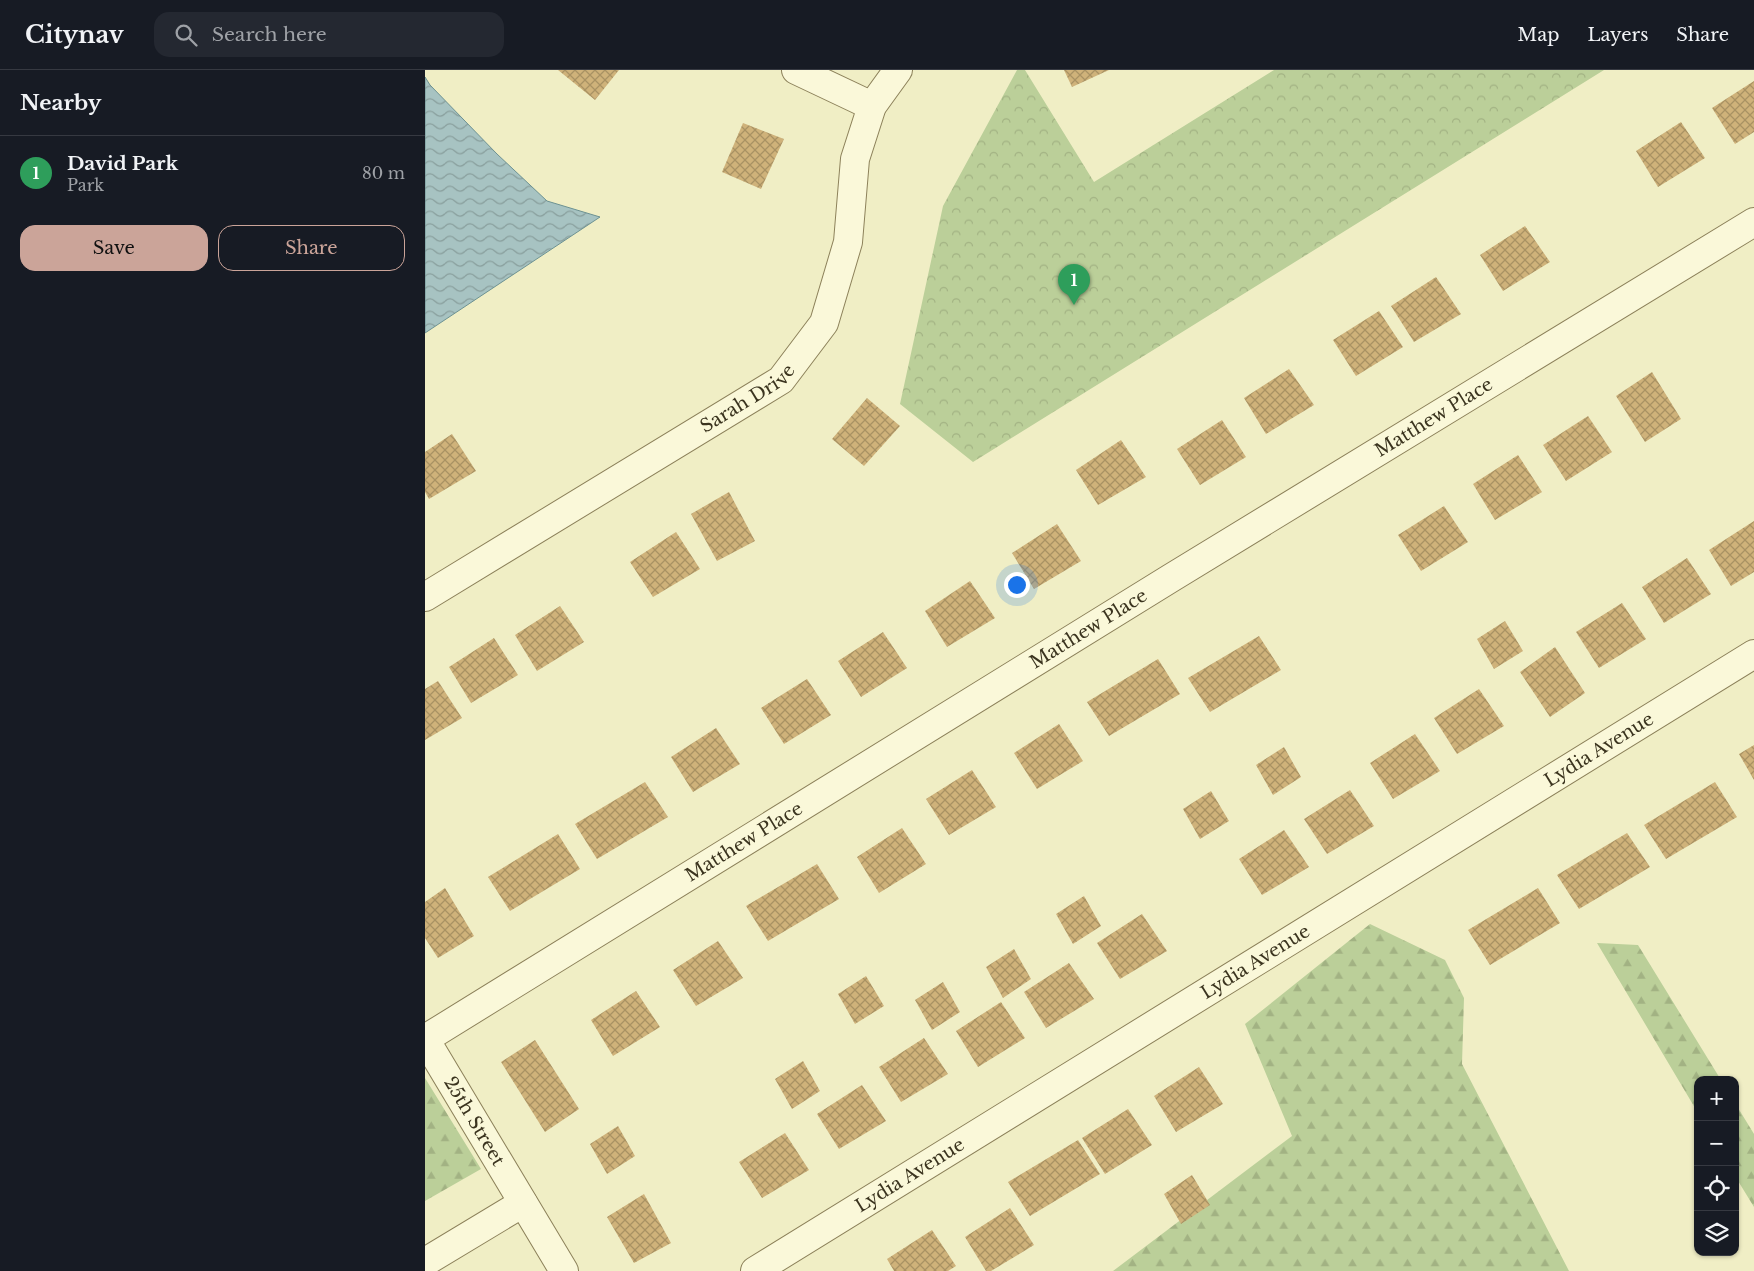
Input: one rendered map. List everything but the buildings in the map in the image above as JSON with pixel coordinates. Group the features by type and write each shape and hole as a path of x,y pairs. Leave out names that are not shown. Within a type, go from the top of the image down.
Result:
{"street":[{"path":"796,70 872,106"},
{"name":"Sarah Drive","path":"425,597 781,380 824,323 848,242 855,159 872,106 898,70"},
{"name":"Matthew Place","path":"425,1039 1171,578 1631,299 1754,222"},
{"name":"Lydia Avenue","path":"755,1271 1754,654"},
{"name":"25th Street","path":"425,1039 523,1203"},
{"path":"425,1262 523,1203 564,1271"}],"green space":[{"path":"1017,70 1025,70 1094,182 1274,70 1604,70 973,462 900,404 943,206"},
{"path":"1370,924 1445,960 1464,998 1462,1064 1569,1271 1113,1271 1292,1136 1245,1024"},
{"path":"1597,943 1638,945 1719,1076 1694,1076 1694,1106"},
{"path":"425,1078 481,1169 425,1201"},
{"path":"1739,1110 1754,1134 1754,1207 1739,1183"}],"water":[{"path":"425,77 430,85 497,154 547,201 600,217 425,333"}],"place":[{"name":"David Park","path":"1074,305"}]}
